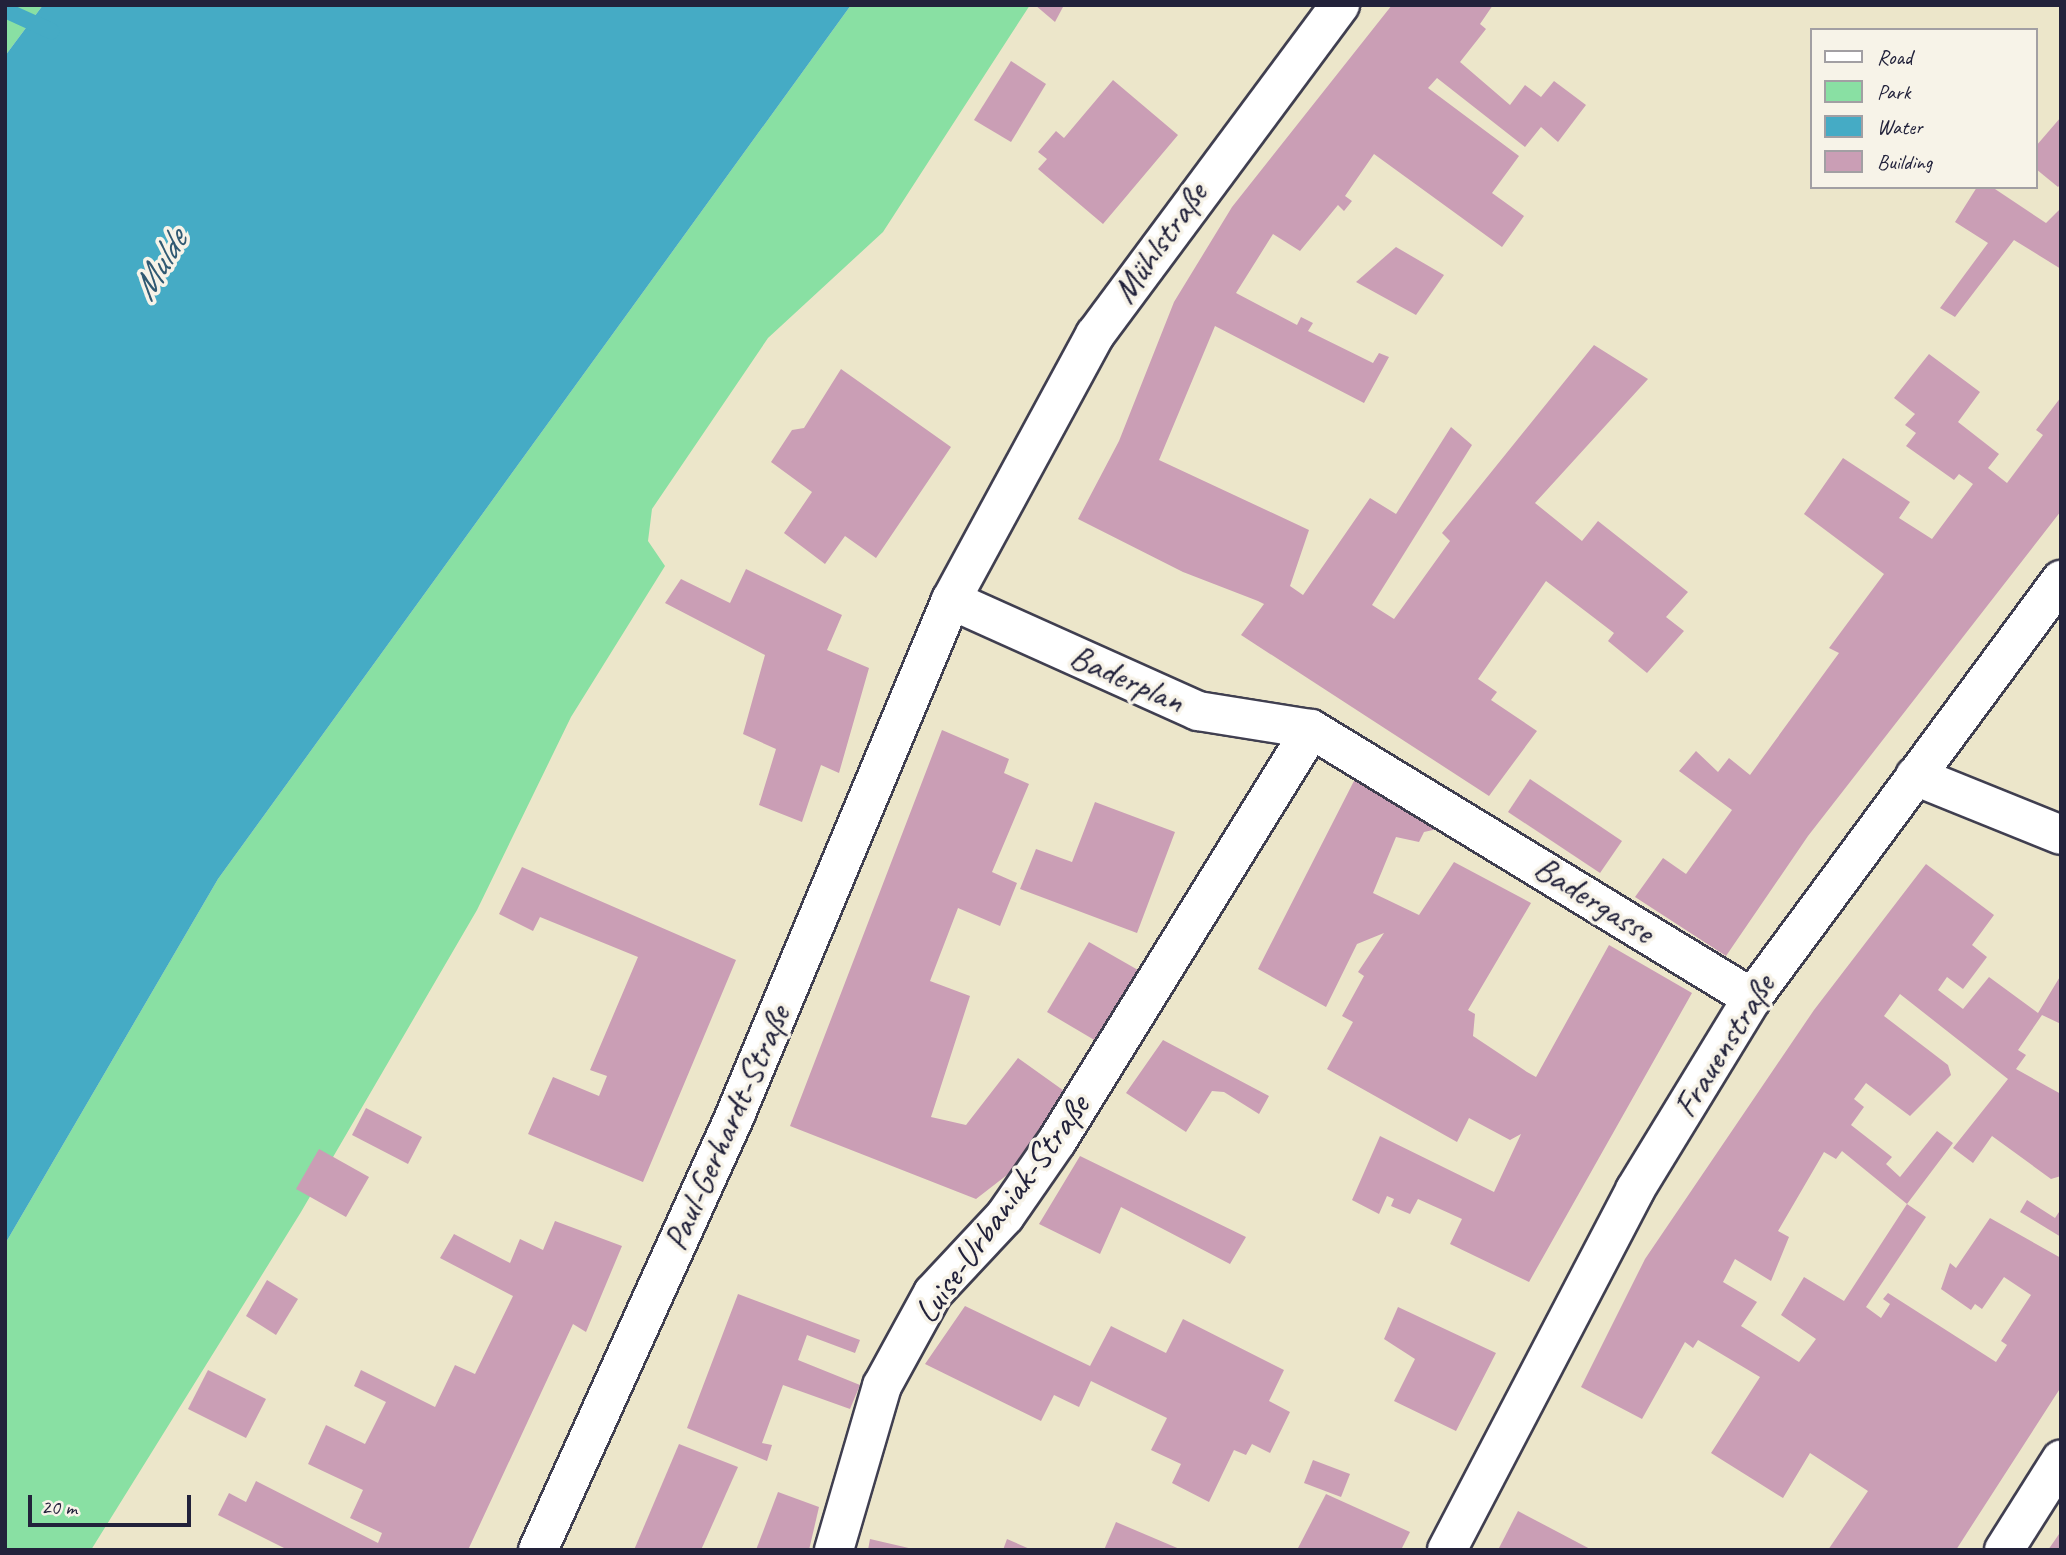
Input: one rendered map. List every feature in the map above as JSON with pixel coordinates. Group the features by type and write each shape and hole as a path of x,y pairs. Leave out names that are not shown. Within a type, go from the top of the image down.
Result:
{"street":[{"name":"Mühlstraße","path":"951,600 1095,335 1340,5"},
{"name":"Frauenstraße","path":"1447,1550 1629,1201 1752,998 2061,580"},
{"name":"Paul-Gerhardt-Straße","path":"538,1550 736,1113 951,600"},
{"name":"Baderplan","path":"951,600 1198,711 1311,729 1437,802"},
{"name":"Luise-Urbaniak-Straße","path":"834,1550 882,1386 933,1293 1005,1216 1151,996 1311,729"},
{"path":"1915,776 2061,835"},
{"name":"Badergasse","path":"1437,802 1752,998"},
{"path":"2004,1550 2061,1460"}],"green space":[{"path":"5,5 43,5 5,56"},
{"path":"851,5 1030,5 883,232 768,338 652,509 648,541 665,566 571,717 477,910 301,1212 91,1550 5,1550 5,1244 218,879"}],"water":[{"name":"Mulde","path":"43,5 851,5 218,879 5,1244 5,56"}],"building":[{"path":"1035,5 1064,5 1055,22"},
{"path":"1392,5 1493,5 1480,24 1486,29 1460,62 1510,105 1525,85 1541,97 1554,81 1586,105 1558,142 1541,127 1525,147 1437,78 1428,88 1519,156 1492,193 1524,216 1502,247 1374,154 1345,196 1352,201 1344,211 1338,205 1300,251 1273,234 1236,293 1297,325 1301,317 1313,323 1308,331 1373,363 1379,353 1389,357 1364,403 1215,326 1159,460 1309,530 1290,586 1303,595 1370,498 1396,514 1451,427 1472,445 1372,605 1394,619 1450,541 1442,533 1594,345 1648,379 1535,503 1582,541 1598,521 1688,592 1666,617 1684,631 1647,673 1608,641 1614,633 1546,581 1478,679 1497,692 1491,700 1537,731 1489,796 1241,635 1264,604 1183,572 1078,519 1119,441 1174,302 1232,207"},
{"path":"1011,61 1046,84 1011,142 974,120"},
{"path":"1113,80 1178,135 1103,224 1038,169 1047,159 1038,152 1056,131 1064,138"},
{"path":"2061,117 2061,184 2058,187 2038,171 2038,144"},
{"path":"1976,189 1995,189 2046,223 2061,208 2061,269 2014,240 1955,317 1940,308 1988,243 1955,222"},
{"path":"1396,247 1444,275 1416,315 1356,282"},
{"path":"1929,354 1980,392 1958,422 1999,454 1988,468 2007,483 2043,435 2036,430 2061,397 2061,511 1808,836 1726,956 1635,897 1663,858 1686,874 1732,810 1679,771 1696,751 1718,772 1729,758 1750,775 1839,653 1829,648 1884,574 1804,514 1843,458 1910,502 1899,518 1932,539 1973,484 1959,474 1954,480 1906,446 1916,433 1905,425 1915,414 1894,398"},
{"path":"841,369 951,447 876,558 845,536 825,564 784,533 812,492 771,462 792,430 804,428"},
{"path":"746,569 842,615 827,650 869,668 839,773 821,765 802,822 759,805 776,749 743,734 765,655 665,603 681,579 730,603"},
{"path":"942,730 1009,759 1004,773 1029,784 992,872 1017,883 1000,926 958,908 930,981 970,996 931,1117 966,1125 1018,1058 1067,1093 1016,1168 976,1199 790,1126"},
{"path":"1356,777 1442,828 1424,832 1419,842 1396,837 1373,893 1419,915 1454,862 1531,903 1468,1010 1475,1014 1473,1036 1527,1072 1536,1077 1609,945 1692,993 1529,1282 1450,1244 1462,1219 1418,1199 1410,1214 1391,1206 1394,1199 1387,1196 1379,1214 1352,1200 1380,1136 1494,1192 1521,1134 1510,1140 1469,1118 1457,1142 1327,1069 1353,1022 1342,1016 1364,976 1358,972 1384,933 1357,944 1326,1007 1258,969"},
{"path":"1530,779 1622,841 1600,873 1508,812"},
{"path":"1095,802 1175,832 1137,933 1020,889 1036,849 1072,862"},
{"path":"1926,864 1994,915 1972,945 1987,957 1963,989 1947,977 1938,990 1963,1009 1989,977 2038,1013 2061,975 2061,1024 2042,1015 2018,1050 2026,1055 2016,1069 2061,1094 2061,1176 2051,1179 1992,1136 1973,1163 1953,1148 2008,1079 1900,994 1884,1016 1948,1065 1951,1075 1910,1116 1866,1083 1854,1099 1864,1107 1851,1125 1892,1157 1886,1164 1900,1177 1937,1131 1953,1143 1907,1204 1926,1217 1866,1307 1881,1318 1890,1304 1883,1299 1888,1293 1996,1362 2007,1345 2001,1341 2031,1295 2004,1277 1982,1309 1975,1304 1971,1310 1941,1289 1950,1263 1956,1268 1990,1218 2061,1258 2061,1387 1956,1550 1828,1550 1868,1491 1810,1453 1783,1498 1711,1453 1760,1377 1698,1340 1693,1348 1685,1342 1642,1419 1581,1387 1645,1259 1814,1010","holes":["1842,1151 1907,1204 1844,1301 1804,1277 1781,1315 1816,1339 1799,1362 1741,1326 1757,1302 1723,1282 1735,1259 1771,1281 1789,1237 1778,1231 1824,1152 1836,1159"]},
{"path":"522,867 736,960 643,1182 528,1134 553,1077 599,1096 607,1076 590,1070 638,957 540,917 533,931 499,914"},
{"path":"1089,942 1138,970 1096,1041 1047,1012"},
{"path":"1163,1040 1269,1096 1259,1114 1224,1092 1212,1091 1186,1132 1126,1093"},
{"path":"366,1108 422,1137 408,1164 352,1135"},
{"path":"319,1149 369,1177 346,1217 296,1189"},
{"path":"1080,1156 1246,1237 1230,1264 1121,1207 1100,1254 1039,1224"},
{"path":"2027,1200 2055,1218 2061,1209 2061,1237 2020,1212"},
{"path":"555,1221 622,1246 586,1332 573,1324 468,1550 288,1550 218,1515 229,1493 246,1502 256,1481 378,1543 382,1533 350,1518 363,1490 308,1464 326,1425 365,1444 386,1402 354,1386 361,1370 435,1407 455,1365 475,1374 513,1296 440,1258 454,1234 510,1263 520,1239 543,1250"},
{"path":"267,1280 298,1299 276,1335 246,1316"},
{"path":"738,1294 860,1340 855,1353 807,1335 798,1360 860,1385 850,1409 783,1385 762,1443 772,1445 767,1461 687,1428"},
{"path":"965,1306 1090,1366 1111,1326 1166,1353 1183,1319 1284,1370 1269,1401 1290,1412 1270,1453 1252,1444 1246,1455 1234,1450 1209,1502 1172,1483 1181,1464 1151,1450 1167,1418 1091,1381 1079,1407 1054,1395 1041,1421 925,1364"},
{"path":"1398,1307 1496,1353 1456,1431 1394,1401 1415,1359 1384,1339"},
{"path":"208,1370 266,1399 246,1438 188,1409"},
{"path":"679,1444 738,1467 701,1550 634,1550"},
{"path":"1313,1460 1350,1474 1341,1497 1304,1483"},
{"path":"778,1492 819,1507 809,1550 756,1550"},
{"path":"1326,1494 1410,1532 1401,1550 1297,1550"},
{"path":"1518,1511 1592,1550 1498,1550"},
{"path":"1116,1522 1182,1550 1104,1550"},
{"path":"2061,1531 2061,1550 2048,1550 2055,1540"},
{"path":"870,1539 913,1549 868,1550"},
{"path":"1007,1539 1032,1550 1003,1550"}],"waterway":[{"path":"5,10 51,31"}]}
